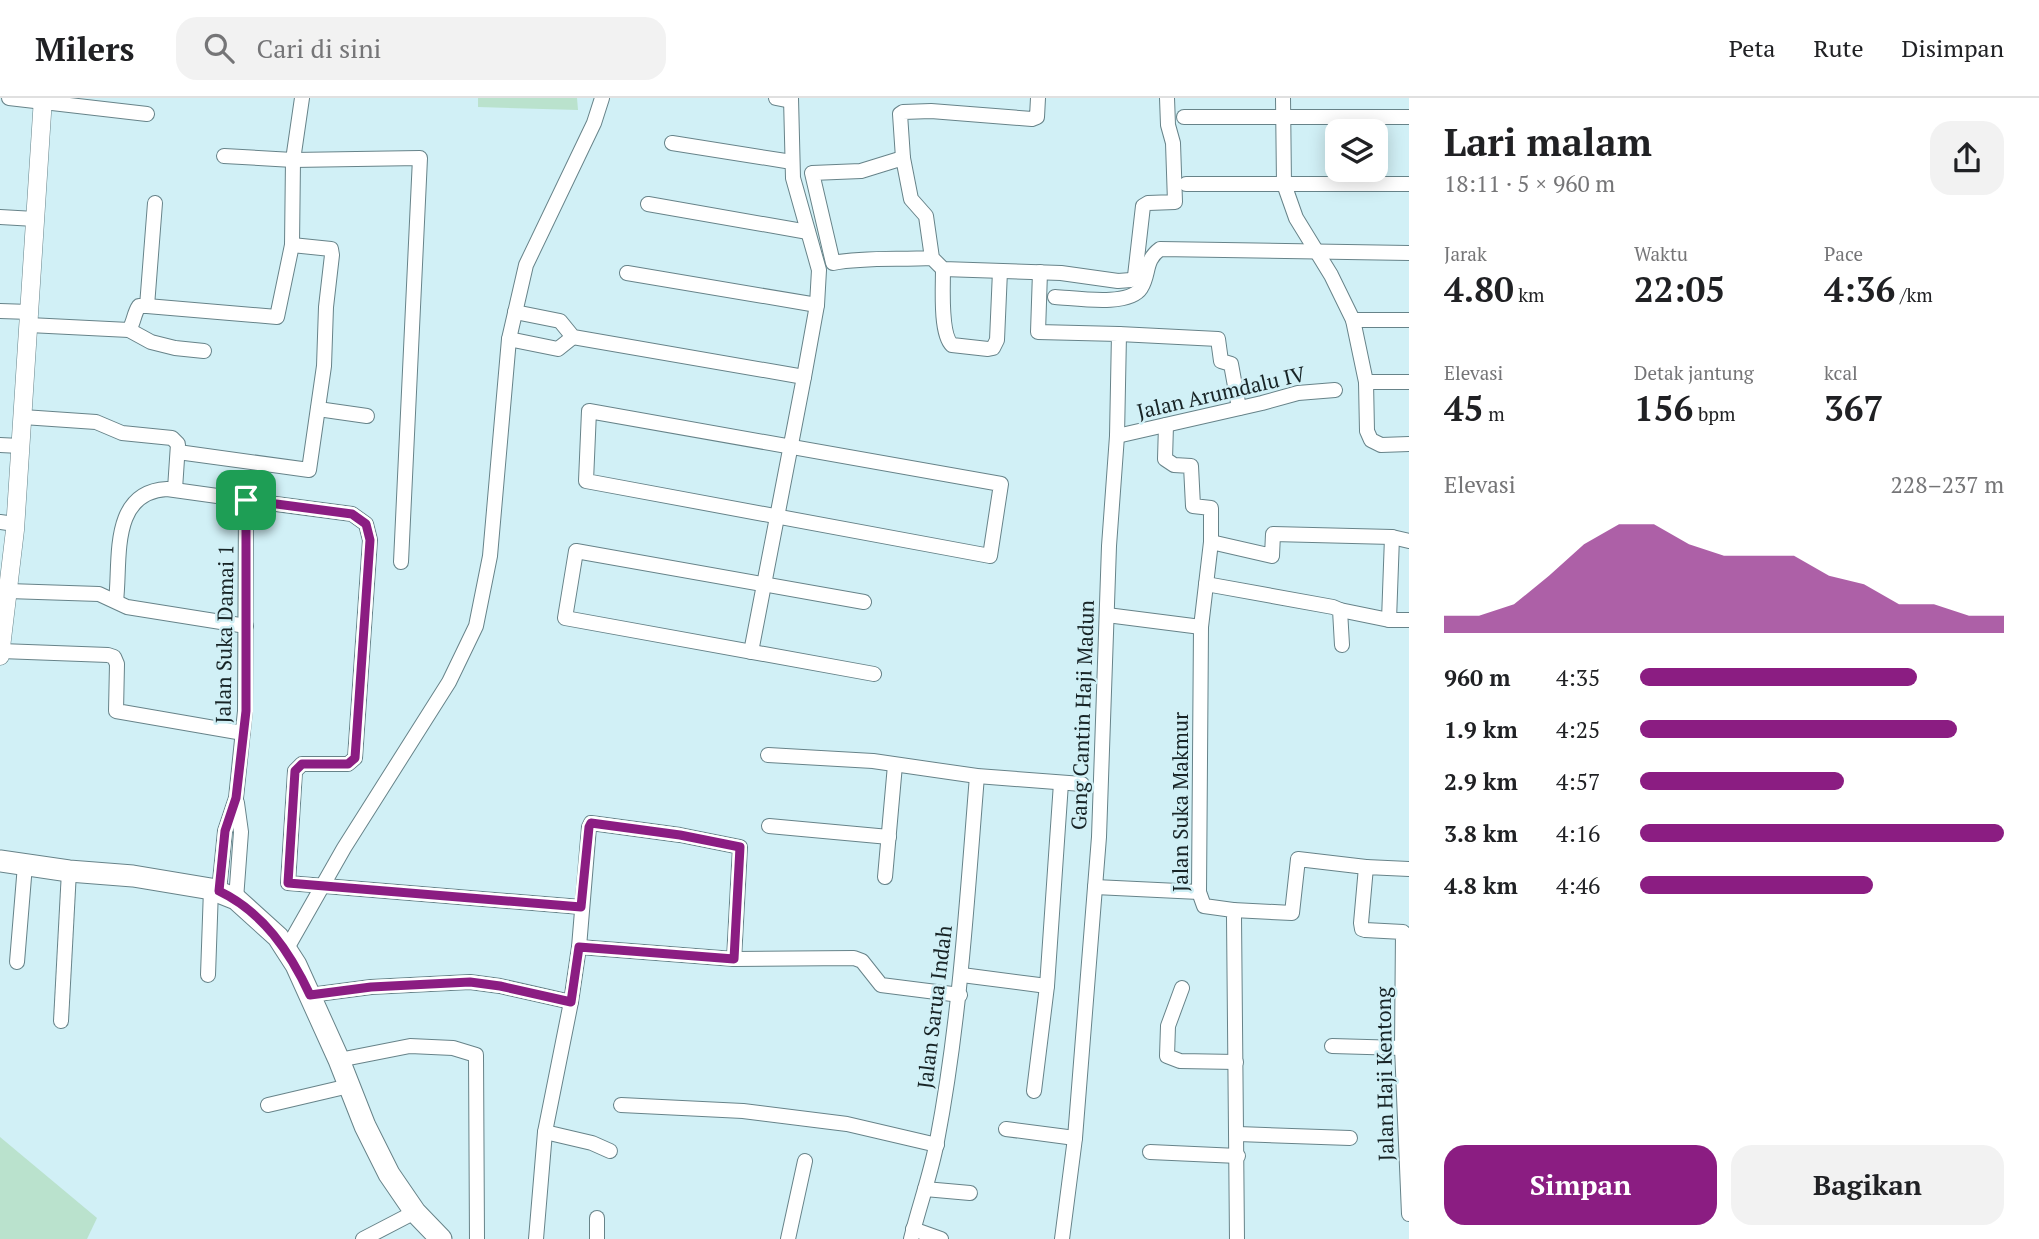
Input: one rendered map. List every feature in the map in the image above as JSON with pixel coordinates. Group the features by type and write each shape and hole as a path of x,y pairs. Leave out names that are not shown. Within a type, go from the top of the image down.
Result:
{"main road":[{"path":"0,861 69,871 133,876 222,893 278,937 296,965 339,1060 365,1126 389,1174 415,1212 441,1239"}],"street":[{"path":"9,98 147,114"},
{"path":"129,330 139,306 277,317 292,245 293,160 302,98"},
{"path":"286,950 344,848 449,682 476,626 490,556 509,339 526,265 594,123 602,98"},
{"path":"1038,98 1039,112 1037,117 1032,119 930,104 900,114 903,158 911,199 926,216 932,258 943,269 1040,272 1118,281 1131,280 1135,276 1143,206 1148,203 1175,202 1173,142 1168,125 1167,98"},
{"path":"1283,98 1284,184 1296,218 1331,275 1353,320 1366,382 1367,431 1371,440 1381,445 1409,444"},
{"path":"751,652 817,305 819,270 793,178 786,99"},
{"path":"0,656 8,591 7,526 23,417 43,100"},
{"path":"1184,117 1409,117"},
{"path":"671,143 792,162"},
{"path":"224,156 293,160 420,158 401,562"},
{"path":"903,158 862,171 812,173 833,263 860,258 932,258"},
{"path":"1186,184 1409,184"},
{"path":"147,306 155,203"},
{"path":"648,204 808,232"},
{"path":"0,217 35,219"},
{"path":"178,452 309,471 324,366 326,307 332,256 331,250 292,245"},
{"path":"1055,297 1125,299 1140,289 1151,256 1160,249 1409,253"},
{"path":"943,269 945,331 948,342 952,345 988,349 993,348 997,340 1000,271"},
{"path":"1040,272 1038,332 1218,339 1222,361 1231,365 1239,408"},
{"path":"627,273 817,305"},
{"path":"0,311 30,319 129,330 152,342 204,351"},
{"path":"515,312 560,321 573,337 804,377"},
{"path":"1353,320 1409,320"},
{"name":"Gang Cantin Haji Madun","path":"1062,1239 1075,1138 1095,887 1109,546 1117,436 1119,334"},
{"path":"509,339 558,349 573,337"},
{"path":"1366,382 1409,382"},
{"name":"Jalan Arumdalu IV","path":"1117,436 1298,393 1335,390"},
{"path":"318,409 367,416"},
{"path":"589,411 790,447 1001,484 990,556 586,481 589,411"},
{"path":"23,417 96,422 115,432 164,435 177,441 175,489"},
{"name":"Jalan Suka Makmur","path":"1166,425 1165,459 1174,465 1191,466 1193,506 1211,508 1211,542 1201,627 1199,892 1204,906 1233,910"},
{"path":"0,444 20,446"},
{"path":"116,601 120,532 124,516 138,500 158,489 175,489 352,514 366,524 370,540 355,758 348,764 302,764 295,771 288,883 581,907"},
{"name":"Jalan Suka Damai 1","path":"208,975 222,893 242,832 236,798 243,733 246,500"},
{"path":"1211,542 1272,555 1273,534 1392,537 1409,541"},
{"path":"1389,620 1392,537"},
{"path":"864,602 576,551 565,618 874,674"},
{"path":"1206,584 1389,620 1409,620"},
{"path":"8,591 99,594 127,607 246,626"},
{"path":"1340,610 1342,645"},
{"path":"1107,615 1201,627"},
{"path":"1,651 114,657 117,664 116,711 243,733"},
{"path":"768,755 873,761 976,776 1082,784"},
{"path":"885,877 895,765"},
{"name":"Jalan Sarua Indah","path":"912,1234 937,1144 960,995 976,776"},
{"path":"1034,1091 1047,986 1061,783"},
{"path":"536,1239 545,1132 571,1002 591,823 736,845 741,850 734,959"},
{"path":"769,826 889,837"},
{"path":"1237,1239 1238,1134 1233,910 1292,913 1298,859 1409,869"},
{"path":"17,962 25,865"},
{"name":"Jalan Haji Kentong","path":"1366,867 1361,926 1365,930 1403,932 1402,1048 1409,1214"},
{"path":"61,1021 69,871"},
{"path":"1095,887 1199,892"},
{"path":"579,947 734,959 854,958 862,961 881,985 960,995"},
{"path":"962,975 1047,986"},
{"path":"310,995 371,987 470,982 571,1002"},
{"path":"1182,988 1168,1026 1167,1056 1180,1061 1236,1062"},
{"path":"339,1060 410,1046 453,1048 476,1055 477,1239"},
{"path":"1332,1046 1402,1048"},
{"path":"268,1105 349,1086"},
{"path":"621,1105 743,1111 847,1125 937,1144"},
{"path":"1006,1129 1075,1138"},
{"path":"545,1132 592,1143 610,1151"},
{"path":"1238,1134 1350,1138"},
{"path":"1150,1152 1238,1156"},
{"path":"788,1239 805,1161"},
{"path":"925,1189 970,1193"},
{"path":"363,1239 415,1212"},
{"path":"597,1218 597,1239"},
{"path":"912,1234 941,1239"}],"green space":[{"path":"478,98 577,98 578,110 478,107"},
{"path":"0,1137 97,1218 87,1239 0,1239"}],"route":[{"path":"246,500 352,514 366,524 370,540 355,758 348,764 302,764 295,771 288,883 581,907 591,823 680,835 740,847 734,959 579,947 571,1002 470,982 371,987 310,995 296,965 278,937 236,899 219,891 225,831 236,798 246,711 246,500"}]}
